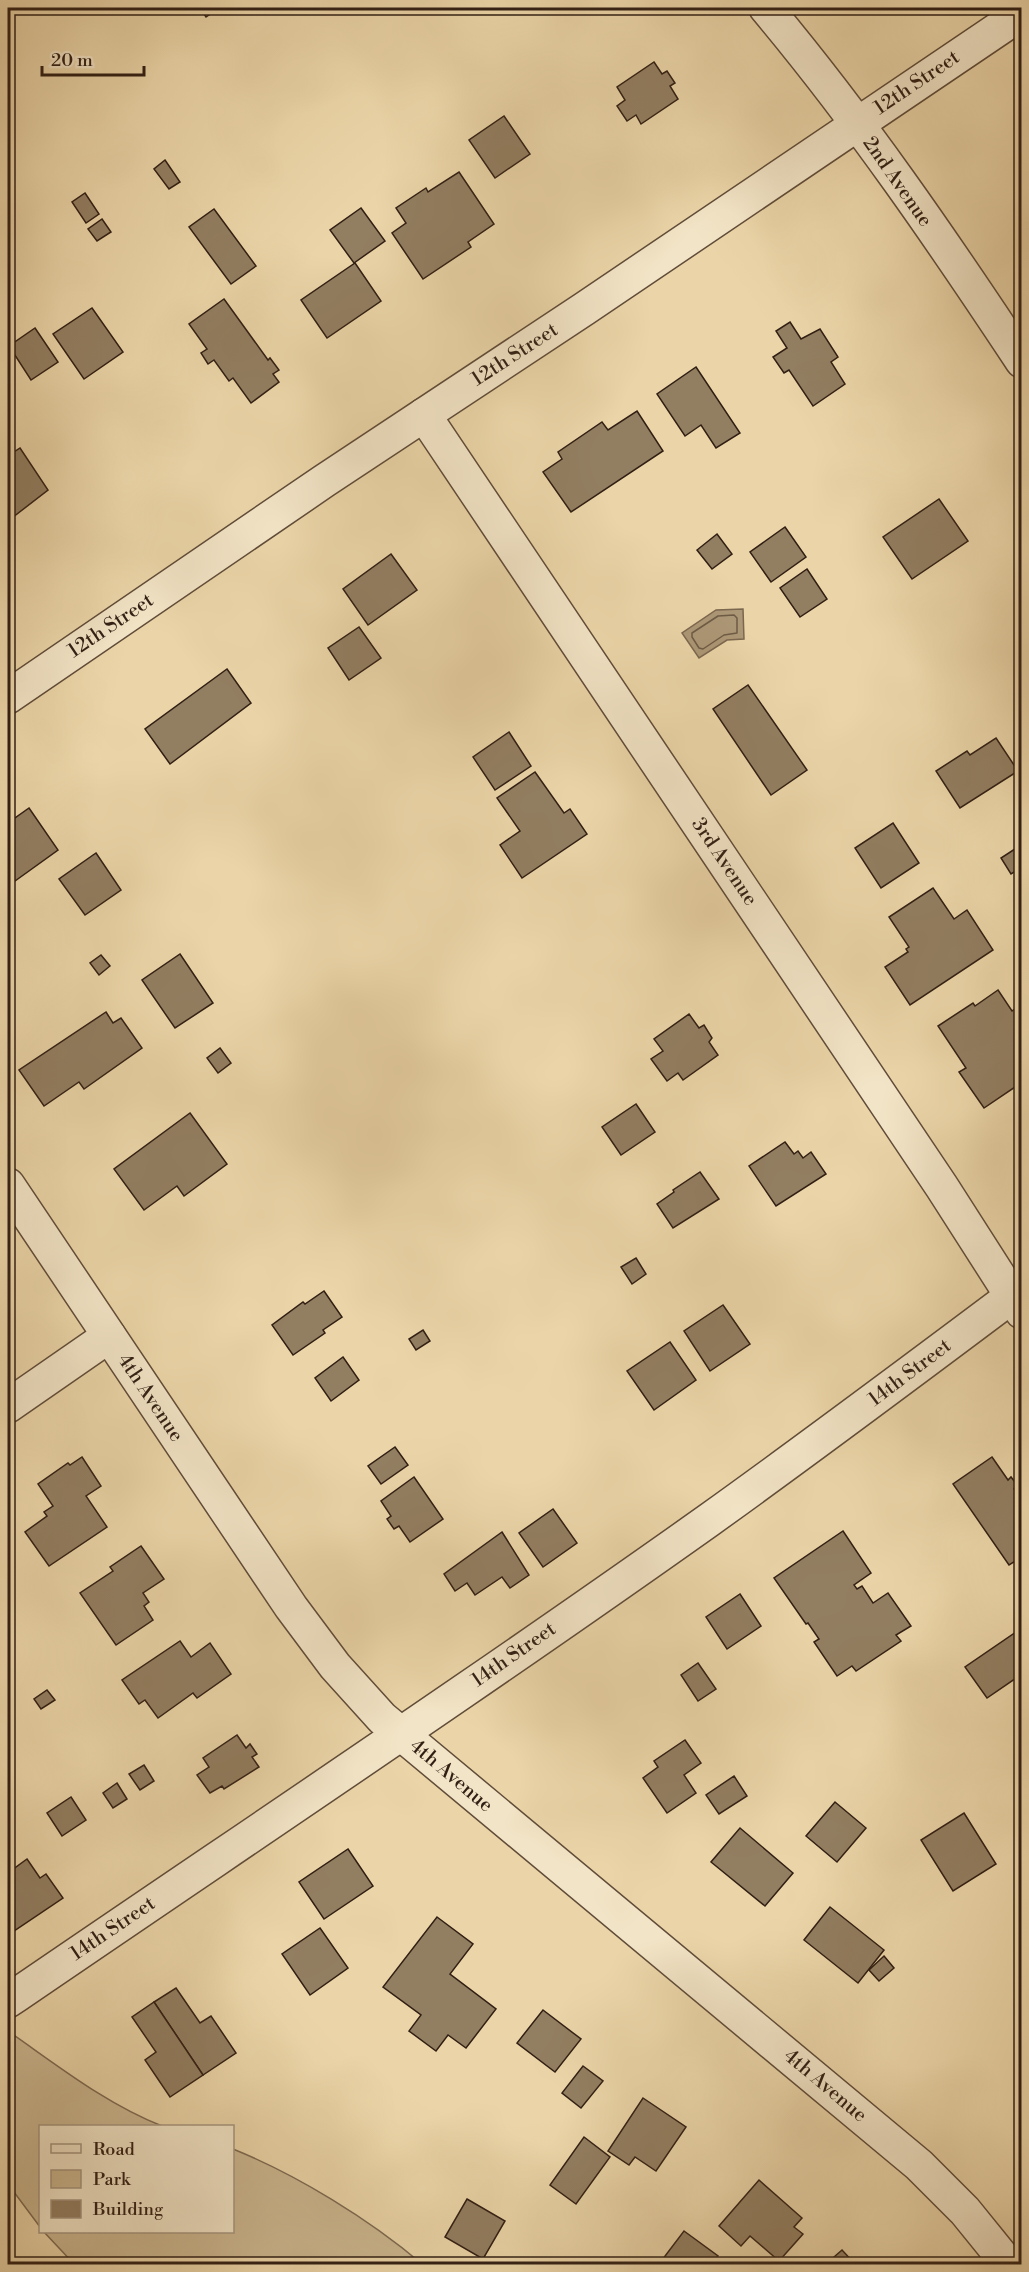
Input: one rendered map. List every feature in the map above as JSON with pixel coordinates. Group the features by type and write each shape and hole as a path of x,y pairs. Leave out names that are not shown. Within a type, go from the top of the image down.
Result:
{"street":[{"name":"2nd Avenue","path":"766,8 857,124 1022,362"},
{"name":"12th Street","path":"8,697 1022,13"},
{"name":"3rd Avenue","path":"424,415 942,1187 1016,1304"},
{"name":"4th Avenue","path":"8,1185 321,1648 364,1700 400,1733 919,2165 980,2227 1008,2265"},
{"name":"14th Street","path":"8,2001 400,1733 1016,1304"},
{"path":"8,1406 109,1336"}],"green space":[{"path":"8,2031 121,2107 160,2125 39,2125 39,2226 8,2184"},
{"path":"234,2149 332,2199 422,2264 74,2264 45,2233 234,2233"}],"water":[{"path":"743,609 744,639 727,640 699,658 682,633 716,610"}],"building":[{"path":"200,8 219,8 206,17"},
{"path":"654,62 662,74 667,71 675,83 670,86 678,99 641,124 636,115 627,121 617,106 625,100 617,87"},
{"path":"504,116 530,154 495,178 469,140"},
{"path":"165,160 180,182 169,189 154,169"},
{"path":"459,172 494,224 468,242 471,247 423,279 392,233 406,223 396,208 426,188 428,192"},
{"path":"85,193 99,214 86,223 72,202"},
{"path":"361,208 385,241 354,263 330,230"},
{"path":"214,209 256,266 231,284 189,227"},
{"path":"102,219 111,232 97,241 88,229"},
{"path":"355,263 381,301 327,338 301,300"},
{"path":"224,299 268,360 270,358 279,370 273,374 279,382 251,403 233,378 229,381 214,360 208,364 201,353 207,349 189,324"},
{"path":"92,308 123,352 84,379 53,334"},
{"path":"790,322 801,339 820,329 838,357 831,362 845,384 813,406 789,370 784,373 773,357 787,348 776,331"},
{"path":"35,328 58,362 31,380 9,346"},
{"path":"696,367 740,433 716,448 701,425 685,436 657,394"},
{"path":"637,411 663,451 571,512 543,472 562,459 558,452 602,422 608,430"},
{"path":"20,448 48,490 8,521 8,456"},
{"path":"939,499 968,541 912,579 883,537"},
{"path":"785,527 806,557 771,582 750,552"},
{"path":"717,534 732,554 712,569 697,550"},
{"path":"391,554 417,590 368,625 343,589"},
{"path":"807,569 827,599 800,617 780,588"},
{"path":"359,627 381,658 349,680 328,648"},
{"path":"227,669 251,703 170,764 145,729"},
{"path":"748,685 807,770 771,795 713,709"},
{"path":"509,732 531,766 495,790 473,757"},
{"path":"996,738 1018,771 960,808 936,771 967,751 970,755"},
{"path":"535,772 564,813 570,809 587,834 522,878 500,845 520,831 497,798"},
{"path":"29,808 58,850 15,881 8,871 8,823"},
{"path":"893,823 919,863 881,888 855,848"},
{"path":"1018,847 1022,852 1022,867 1011,874 1001,858"},
{"path":"96,853 121,890 85,915 59,879"},
{"path":"933,888 954,919 967,910 993,950 910,1005 885,967 908,952 906,949 909,947 889,917"},
{"path":"8,937 14,947 8,952"},
{"path":"180,954 213,1003 175,1028 142,980"},
{"path":"101,955 110,966 99,975 90,963"},
{"path":"998,990 1012,1011 1016,1008 1022,1017 1022,1072 1016,1076 1021,1083 984,1108 959,1072 966,1068 938,1026 973,1003 975,1006"},
{"path":"106,1012 113,1023 121,1018 142,1048 84,1089 79,1082 44,1106 19,1070"},
{"path":"689,1014 699,1028 704,1025 712,1038 709,1042 718,1055 683,1080 678,1073 667,1081 651,1059 663,1051 654,1039"},
{"path":"220,1048 231,1063 218,1073 207,1058"},
{"path":"636,1104 655,1132 621,1155 602,1127"},
{"path":"190,1113 227,1164 184,1196 177,1186 144,1210 114,1169"},
{"path":"785,1142 794,1154 798,1151 803,1158 811,1152 826,1174 776,1206 749,1166"},
{"path":"700,1172 719,1199 673,1228 657,1204"},
{"path":"636,1258 646,1274 632,1284 621,1267"},
{"path":"324,1291 342,1317 323,1330 325,1333 293,1355 272,1325 303,1302 305,1304"},
{"path":"723,1305 750,1344 710,1371 684,1331"},
{"path":"423,1330 430,1341 416,1350 409,1339"},
{"path":"670,1342 696,1380 654,1410 627,1371"},
{"path":"343,1357 359,1380 331,1401 315,1378"},
{"path":"395,1447 408,1465 381,1484 368,1466"},
{"path":"82,1457 101,1486 86,1496 107,1527 49,1566 25,1532 47,1516 44,1512 53,1506 38,1484 68,1463 70,1465"},
{"path":"992,1457 1008,1480 1011,1477 1018,1486 1014,1489 1022,1499 1022,1557 1009,1565 953,1484"},
{"path":"414,1477 443,1519 410,1542 399,1526 394,1529 387,1519 391,1516 381,1501"},
{"path":"553,1509 577,1543 543,1567 519,1533"},
{"path":"843,1531 871,1573 854,1585 857,1589 862,1586 873,1603 888,1593 911,1626 896,1635 901,1641 856,1671 852,1666 837,1676 814,1642 819,1639 774,1578"},
{"path":"502,1532 529,1575 510,1588 502,1577 475,1595 467,1583 455,1591 444,1574"},
{"path":"141,1546 164,1579 143,1593 149,1602 144,1606 153,1620 116,1645 80,1593 113,1571 110,1567"},
{"path":"740,1594 761,1626 727,1649 706,1617"},
{"path":"1019,1630 1022,1634 1022,1674 987,1698 965,1667"},
{"path":"180,1641 191,1657 210,1643 231,1674 197,1698 193,1693 158,1718 145,1700 139,1704 122,1680"},
{"path":"698,1663 716,1689 698,1701 681,1675"},
{"path":"47,1690 55,1700 41,1709 34,1699"},
{"path":"237,1735 246,1748 250,1744 257,1754 252,1757 259,1767 224,1789 222,1786 210,1793 197,1775 209,1767 203,1758"},
{"path":"685,1740 701,1763 684,1775 696,1793 667,1813 643,1778 658,1767 654,1761"},
{"path":"144,1765 154,1781 140,1790 129,1774"},
{"path":"734,1776 747,1796 719,1814 706,1795"},
{"path":"117,1783 127,1799 113,1808 103,1793"},
{"path":"71,1797 86,1820 62,1836 47,1813"},
{"path":"835,1802 866,1828 837,1862 806,1836"},
{"path":"964,1813 996,1864 953,1891 921,1840"},
{"path":"740,1828 793,1873 765,1906 711,1862"},
{"path":"348,1849 373,1886 324,1919 299,1882"},
{"path":"27,1859 40,1878 46,1874 63,1898 8,1935 8,1873"},
{"path":"830,1907 884,1950 858,1983 804,1940"},
{"path":"437,1917 473,1944 450,1974 496,2009 466,2048 448,2035 436,2051 409,2031 421,2015 383,1987"},
{"path":"320,1928 348,1968 310,1995 282,1954"},
{"path":"884,1956 894,1968 879,1981 869,1970"},
{"path":"176,1988 200,2023 211,2016 236,2053 203,2075 154,2002"},
{"path":"154,2002 203,2075 170,2097 145,2060 156,2052 132,2017"},
{"path":"543,2010 581,2039 555,2072 517,2043"},
{"path":"583,2066 603,2081 581,2108 562,2093"},
{"path":"643,2098 686,2127 656,2171 635,2157 629,2165 608,2151"},
{"path":"584,2137 610,2157 576,2204 550,2185"},
{"path":"759,2180 802,2218 794,2227 803,2234 779,2261 750,2236 741,2246 719,2226"},
{"path":"467,2199 505,2221 483,2259 445,2237"},
{"path":"684,2231 718,2256 712,2264 659,2264"},
{"path":"842,2250 855,2264 826,2264"}]}
